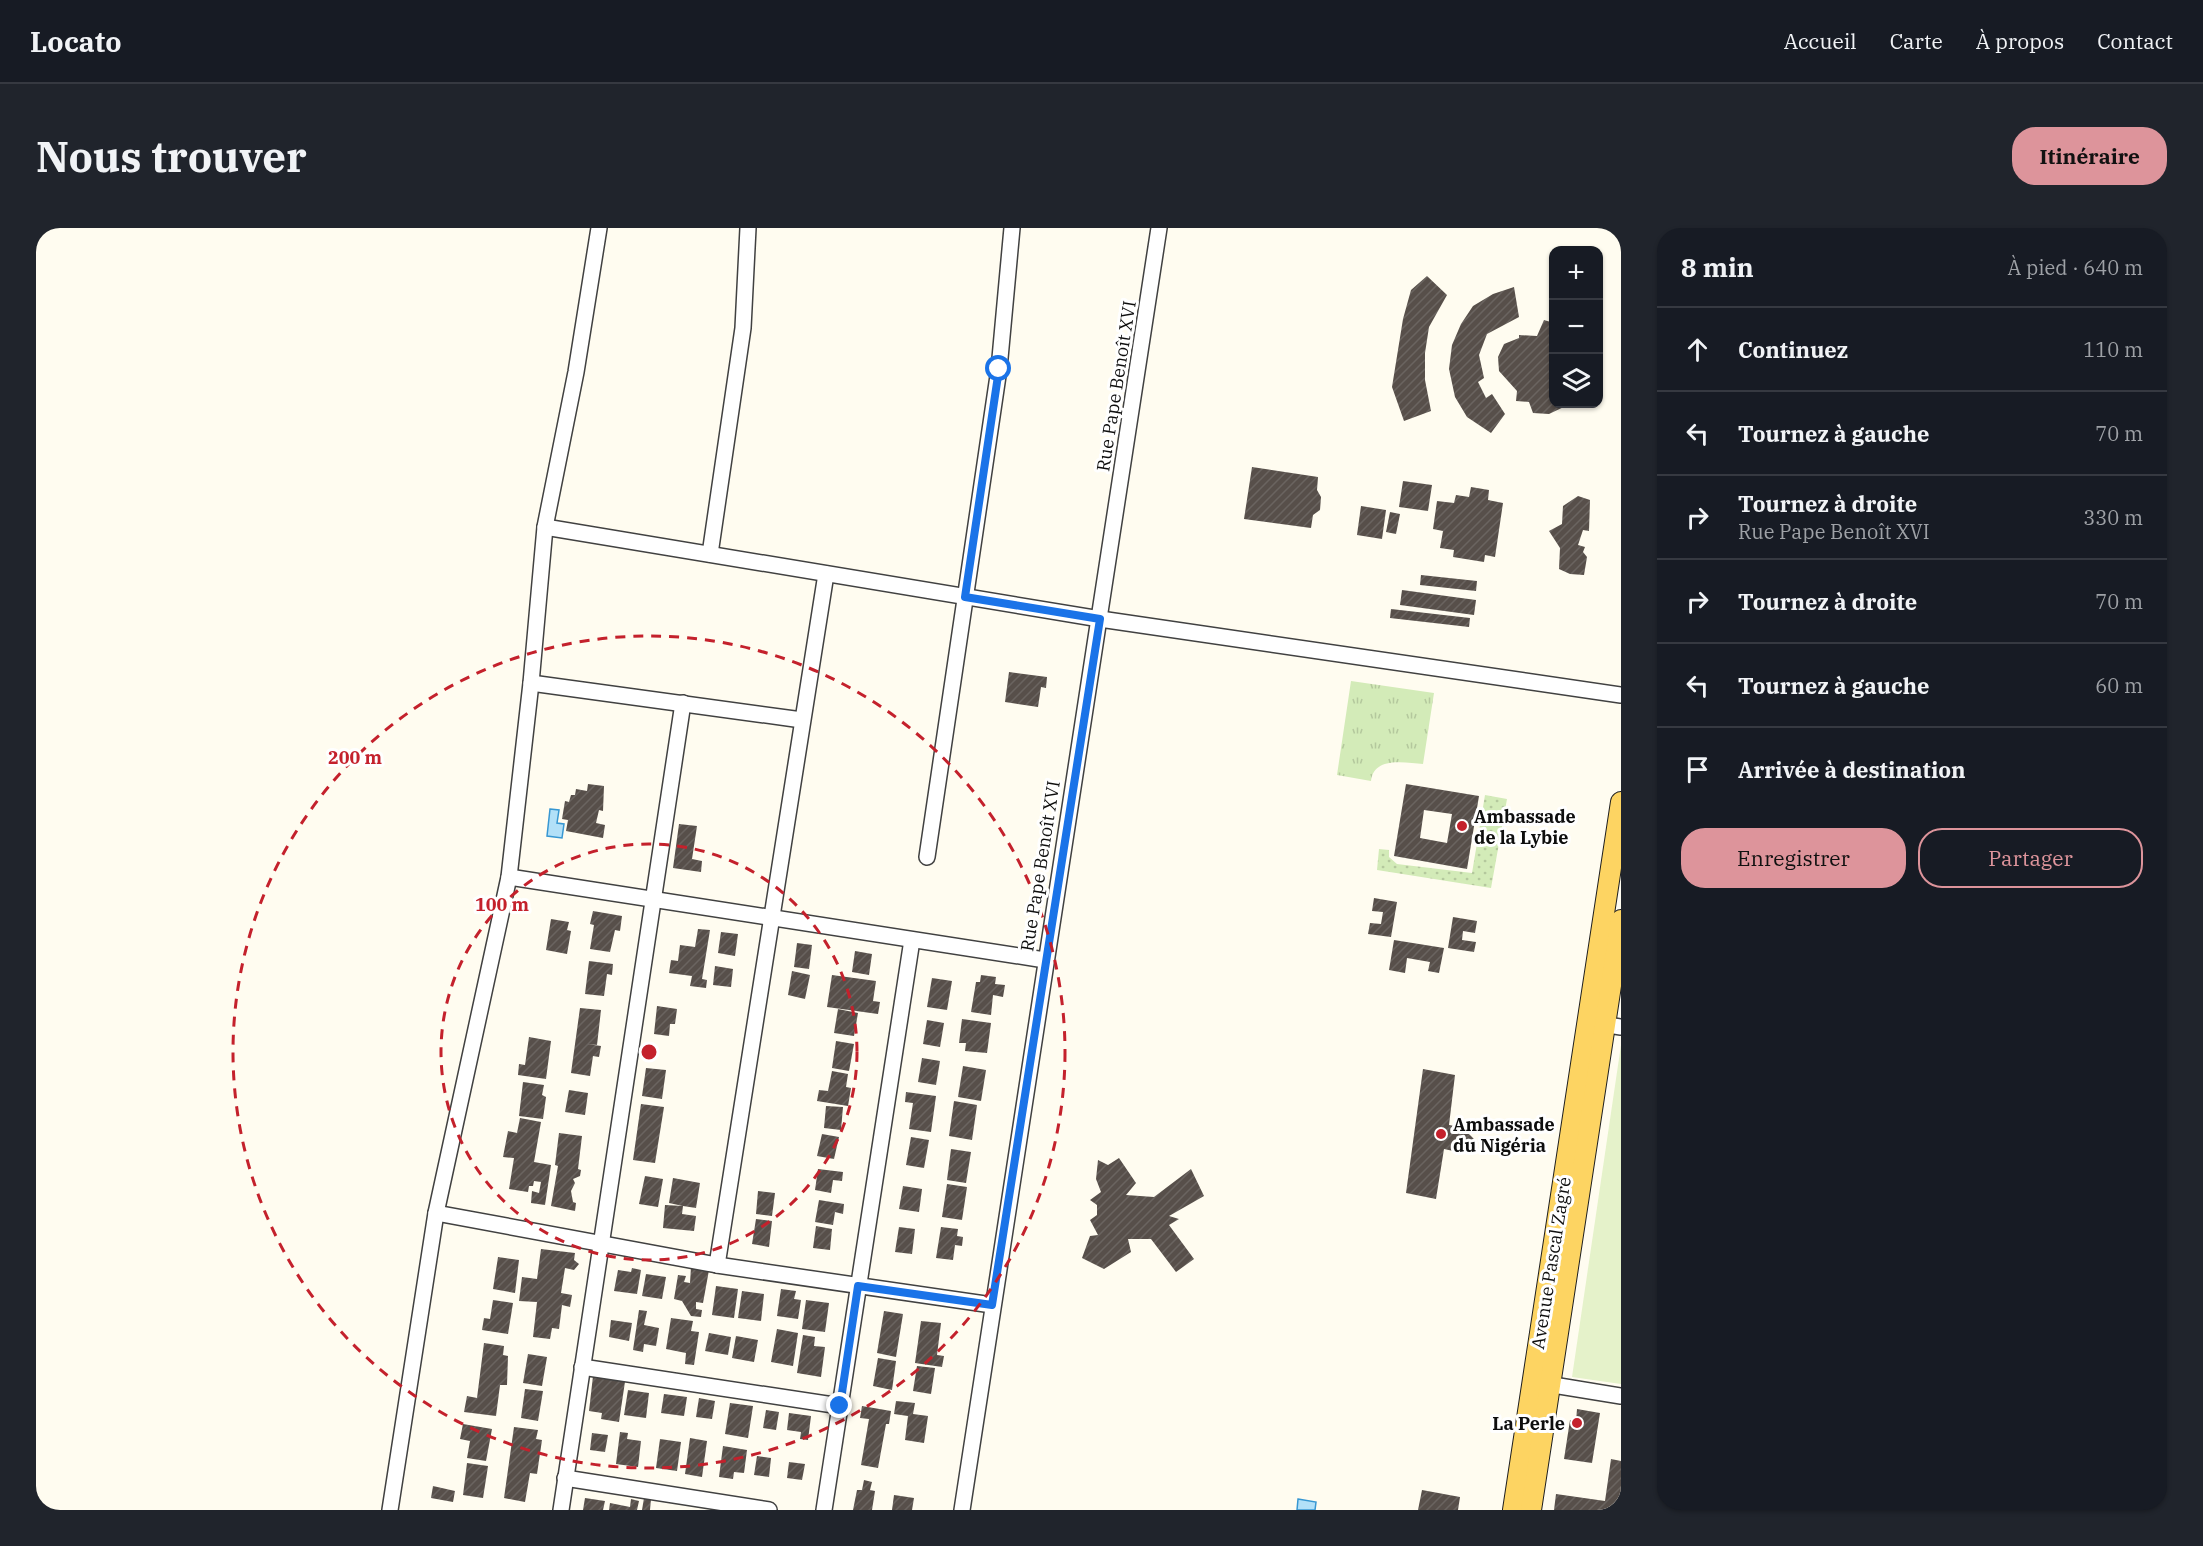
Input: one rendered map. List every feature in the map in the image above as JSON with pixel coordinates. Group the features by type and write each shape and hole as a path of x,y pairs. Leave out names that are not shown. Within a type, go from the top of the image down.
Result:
{"main road":[{"name":"Avenue Pascal Zagré","path":"1604,1025 1621,802"},
{"name":"Avenue Pascal Zagré","path":"1513,1510 1542,1383 1621,920"},
{"name":"Avenue Pascal Zagré","path":"1532,1510 1542,1383"}],"street":[{"path":"390,1510 436,1213 509,877 531,683 545,527 576,372 598,228"},
{"path":"710,555 743,328 748,228"},
{"path":"927,857 999,369 1012,228"},
{"name":"Rue Pape Benoît XVI","path":"962,1510 1159,228"},
{"path":"545,527 1100,619 1621,695"},
{"path":"717,1265 801,720 826,574"},
{"path":"531,683 801,720"},
{"path":"561,1510 683,703"},
{"path":"509,877 1045,960"},
{"path":"824,1510 912,940"},
{"path":"436,1213 717,1265 992,1305"},
{"path":"582,1368 840,1406"},
{"path":"1542,1383 1621,1396"},
{"path":"565,1478 768,1510"}],"green space":[{"path":"1351,681 1434,693 1423,764 1400,762 1384,764 1373,773 1371,781 1337,775"},
{"path":"1485,795 1507,799 1491,888 1377,870 1379,849 1389,850 1389,857 1397,864 1472,873"},
{"path":"1621,1045 1621,1384 1572,1377"}],"water":[{"path":"550,809 559,810 557,823 564,824 562,838 547,836"},
{"path":"1298,1499 1316,1502 1315,1510 1297,1510"}],"building":[{"path":"1427,276 1447,295 1429,327 1425,353 1425,380 1431,411 1404,421 1392,387 1403,319 1411,290"},
{"path":"1514,287 1519,317 1487,334 1479,355 1484,378 1478,382 1486,398 1492,394 1505,414 1491,433 1467,417 1455,397 1449,369 1452,345 1461,324 1473,306 1493,294"},
{"path":"1544,320 1549,322 1549,408 1562,408 1549,414 1533,413 1529,402 1516,401 1517,391 1499,371 1498,357 1504,344 1519,338 1519,335 1537,336"},
{"path":"1252,467 1318,477 1320,510 1313,515 1311,528 1244,519"},
{"path":"1403,481 1432,485 1428,511 1399,507"},
{"path":"1471,487 1489,490 1488,500 1503,503 1495,557 1485,555 1484,562 1453,557 1454,550 1440,548 1443,531 1433,529 1437,501 1454,503 1456,495 1469,497"},
{"path":"1578,496 1590,500 1589,531 1583,530 1578,545 1585,547 1583,552 1587,557 1584,575 1570,574 1559,569 1560,548 1549,531 1562,524 1563,506"},
{"path":"1361,506 1386,510 1382,539 1357,535"},
{"path":"1390,512 1400,514 1396,534 1386,532"},
{"path":"1421,575 1477,581 1476,591 1420,585"},
{"path":"1402,590 1476,600 1474,615 1400,605"},
{"path":"1391,609 1470,618 1469,627 1390,618"},
{"path":"1009,672 1047,677 1046,688 1041,687 1038,707 1005,702"},
{"path":"588,784 604,786 603,811 599,810 596,823 605,825 603,838 566,831 568,820 562,819 565,801 569,802 571,795 575,795 576,789 587,791"},
{"name":"Ambassade de la Lybie","path":"1406,784 1479,796 1467,869 1394,856","holes":["1424,810 1452,814 1447,843 1420,838"]},
{"path":"679,824 697,826 692,859 702,861 701,872 673,868"},
{"path":"1374,898 1397,902 1391,937 1368,934 1370,923 1381,924 1383,912 1372,911"},
{"path":"593,911 622,916 620,931 615,930 610,952 590,949 594,925 590,924"},
{"path":"1453,917 1477,921 1475,933 1463,931 1462,940 1476,942 1474,952 1448,948"},
{"path":"551,919 569,922 567,930 571,931 567,954 546,950"},
{"path":"698,929 710,930 702,979 707,980 706,988 690,986 692,976 669,973 671,960 678,961 680,945 695,947"},
{"path":"721,932 738,934 735,956 718,953"},
{"path":"1394,940 1444,948 1439,973 1428,971 1430,962 1407,958 1405,973 1389,970"},
{"path":"797,943 812,945 809,969 794,967"},
{"path":"855,951 872,954 869,975 852,972"},
{"path":"589,961 613,964 612,975 607,974 604,996 585,994"},
{"path":"715,966 733,969 731,987 713,985"},
{"path":"792,971 810,975 805,999 788,995"},
{"path":"832,975 876,981 873,1001 880,1002 878,1014 827,1007"},
{"path":"981,975 996,977 995,984 1005,985 1003,997 993,995 991,1015 971,1012 976,982 980,982"},
{"path":"932,978 952,981 947,1010 927,1007"},
{"path":"657,1006 677,1009 675,1024 670,1024 669,1036 654,1034"},
{"path":"580,1008 601,1010 597,1045 587,1044 601,1046 599,1057 593,1056 590,1076 571,1073"},
{"path":"838,1009 858,1013 854,1036 834,1033"},
{"path":"962,1019 991,1023 987,1053 965,1051 966,1043 959,1043"},
{"path":"927,1020 944,1023 940,1047 923,1044"},
{"path":"529,1037 551,1041 546,1079 518,1075 519,1064 525,1065"},
{"path":"836,1041 854,1044 849,1071 832,1068"},
{"path":"922,1058 940,1061 936,1085 918,1082"},
{"path":"963,1066 986,1070 981,1101 958,1097"},
{"path":"646,1068 666,1070 662,1099 642,1096"},
{"name":"Ambassade du Nigéria","path":"1423,1069 1455,1075 1449,1125 1462,1127 1475,1140 1458,1152 1444,1149 1436,1199 1406,1193"},
{"path":"832,1071 848,1074 846,1087 851,1088 848,1106 817,1101 819,1090 828,1091"},
{"path":"523,1082 544,1085 542,1095 546,1097 543,1119 519,1116"},
{"path":"569,1090 588,1093 585,1115 565,1112"},
{"path":"906,1092 936,1096 931,1132 909,1129 913,1103 905,1102"},
{"path":"954,1101 977,1105 972,1140 949,1136"},
{"path":"641,1104 664,1107 655,1163 633,1160"},
{"path":"826,1106 843,1107 841,1130 824,1128"},
{"path":"520,1118 541,1122 534,1162 551,1165 545,1205 531,1203 532,1191 539,1193 541,1182 534,1181 533,1186 529,1186 528,1192 509,1189 514,1158 503,1157 508,1131 517,1133"},
{"path":"559,1133 582,1136 578,1169 581,1170 580,1176 573,1179 575,1183 571,1191 573,1202 576,1203 575,1211 551,1206 558,1166 555,1165"},
{"path":"822,1134 839,1137 834,1159 817,1156"},
{"path":"911,1137 929,1140 924,1168 906,1165"},
{"path":"951,1149 971,1152 966,1183 947,1180"},
{"path":"1119,1158 1136,1183 1126,1195 1154,1197 1191,1169 1204,1196 1169,1216 1179,1219 1169,1225 1194,1259 1176,1272 1151,1239 1128,1239 1131,1252 1104,1269 1082,1258 1090,1236 1098,1235 1090,1220 1097,1215 1097,1205 1090,1200 1101,1192 1096,1179 1098,1160 1108,1165"},
{"path":"818,1169 843,1172 842,1181 833,1180 831,1193 815,1190"},
{"path":"645,1176 663,1179 658,1207 639,1204"},
{"path":"673,1178 700,1183 696,1208 669,1203"},
{"path":"947,1184 967,1187 962,1220 942,1217"},
{"path":"903,1186 922,1189 919,1212 899,1209"},
{"path":"758,1191 775,1193 772,1216 756,1214"},
{"path":"819,1200 844,1204 843,1214 835,1212 833,1225 815,1222"},
{"path":"665,1205 683,1206 682,1214 696,1216 694,1231 663,1228"},
{"path":"756,1219 772,1221 769,1247 752,1244"},
{"path":"816,1226 832,1229 830,1250 813,1248"},
{"path":"899,1227 915,1229 912,1254 895,1252"},
{"path":"941,1227 958,1229 957,1236 963,1237 962,1246 955,1245 953,1260 936,1258"},
{"path":"541,1249 575,1253 574,1260 579,1264 574,1270 565,1268 561,1293 572,1295 570,1307 562,1305 559,1329 552,1328 550,1339 533,1337 537,1302 519,1301 522,1277 537,1279"},
{"path":"498,1257 519,1260 515,1293 493,1289"},
{"path":"691,1267 709,1270 703,1303 696,1302 696,1309 702,1310 701,1317 691,1316 682,1301 674,1299 678,1275 686,1276 684,1282 690,1283"},
{"path":"632,1268 641,1270 637,1294 614,1291 618,1270 631,1272"},
{"path":"646,1274 666,1277 662,1299 642,1296"},
{"path":"716,1286 738,1289 734,1318 712,1315"},
{"path":"781,1289 796,1291 794,1299 801,1300 798,1319 777,1316"},
{"path":"742,1291 764,1294 761,1321 738,1318"},
{"path":"493,1300 513,1303 508,1334 482,1330 484,1318 490,1319"},
{"path":"806,1300 829,1303 825,1332 802,1329"},
{"path":"639,1310 647,1311 644,1325 659,1328 656,1346 644,1344 643,1352 633,1350"},
{"path":"884,1311 903,1314 896,1357 877,1353"},
{"path":"671,1318 693,1321 691,1331 699,1332 694,1365 685,1364 686,1353 666,1349"},
{"path":"611,1320 632,1323 629,1341 609,1337"},
{"path":"921,1321 941,1323 937,1355 944,1356 942,1367 915,1363"},
{"path":"777,1329 798,1333 793,1366 771,1362"},
{"path":"709,1333 731,1337 728,1355 705,1351"},
{"path":"803,1335 815,1337 814,1346 825,1347 821,1377 797,1373"},
{"path":"736,1336 758,1340 754,1362 732,1358"},
{"path":"484,1343 504,1346 503,1355 508,1356 507,1385 500,1385 496,1416 464,1412 467,1396 477,1398"},
{"path":"528,1354 547,1357 542,1386 523,1383"},
{"path":"878,1358 896,1361 892,1390 873,1386"},
{"path":"917,1366 935,1368 931,1394 913,1391"},
{"path":"626,1375 619,1422 601,1419 602,1413 589,1411 593,1376 617,1380"},
{"path":"525,1389 543,1391 538,1421 521,1418"},
{"path":"628,1390 649,1393 646,1418 624,1415"},
{"path":"664,1394 687,1397 684,1416 661,1413"},
{"path":"699,1398 715,1401 712,1419 696,1417"},
{"path":"896,1401 915,1403 913,1414 928,1416 924,1443 905,1440 908,1416 894,1414"},
{"path":"730,1403 753,1406 748,1438 725,1434"},
{"path":"862,1406 891,1411 889,1424 886,1424 878,1468 861,1465 869,1419 860,1418"},
{"path":"1577,1409 1600,1413 1592,1463 1564,1459 1570,1420 1576,1421"},
{"path":"766,1410 779,1412 776,1430 763,1428"},
{"path":"789,1413 811,1416 808,1440 800,1439 801,1432 787,1430"},
{"path":"463,1424 492,1429 486,1461 467,1458 470,1441 460,1439"},
{"path":"514,1427 538,1430 536,1439 542,1440 537,1474 530,1473 525,1502 504,1498"},
{"path":"620,1432 628,1433 627,1439 641,1441 638,1467 616,1464"},
{"path":"592,1433 608,1435 605,1452 590,1450"},
{"path":"690,1438 707,1441 702,1477 685,1474"},
{"path":"660,1439 681,1442 677,1471 656,1468"},
{"path":"723,1446 747,1450 744,1473 734,1472 733,1479 719,1477"},
{"path":"757,1456 771,1458 769,1477 754,1475"},
{"path":"1611,1459 1621,1461 1621,1510 1554,1510 1556,1494 1605,1501"},
{"path":"789,1462 805,1464 802,1480 787,1478"},
{"path":"467,1463 488,1466 483,1498 463,1495"},
{"path":"864,1480 872,1482 870,1490 875,1491 872,1510 853,1510 857,1490 862,1490"},
{"path":"433,1486 455,1491 453,1502 431,1498"},
{"path":"1422,1490 1460,1497 1458,1510 1418,1510"},
{"path":"894,1495 914,1498 912,1510 892,1510"},
{"path":"585,1498 605,1501 603,1510 583,1510"},
{"path":"644,1498 651,1499 650,1510 642,1510"},
{"path":"631,1499 639,1501 637,1510 609,1510 610,1503 630,1507"}],"place":[{"name":"Ambassade de la Lybie","path":"1462,826"},
{"name":"Ambassade du Nigéria","path":"1441,1134"},
{"name":"La Perle","path":"1577,1423"}],"route":[{"path":"840,1406 858,1286 992,1305 1100,619 965,597 999,369"}]}
